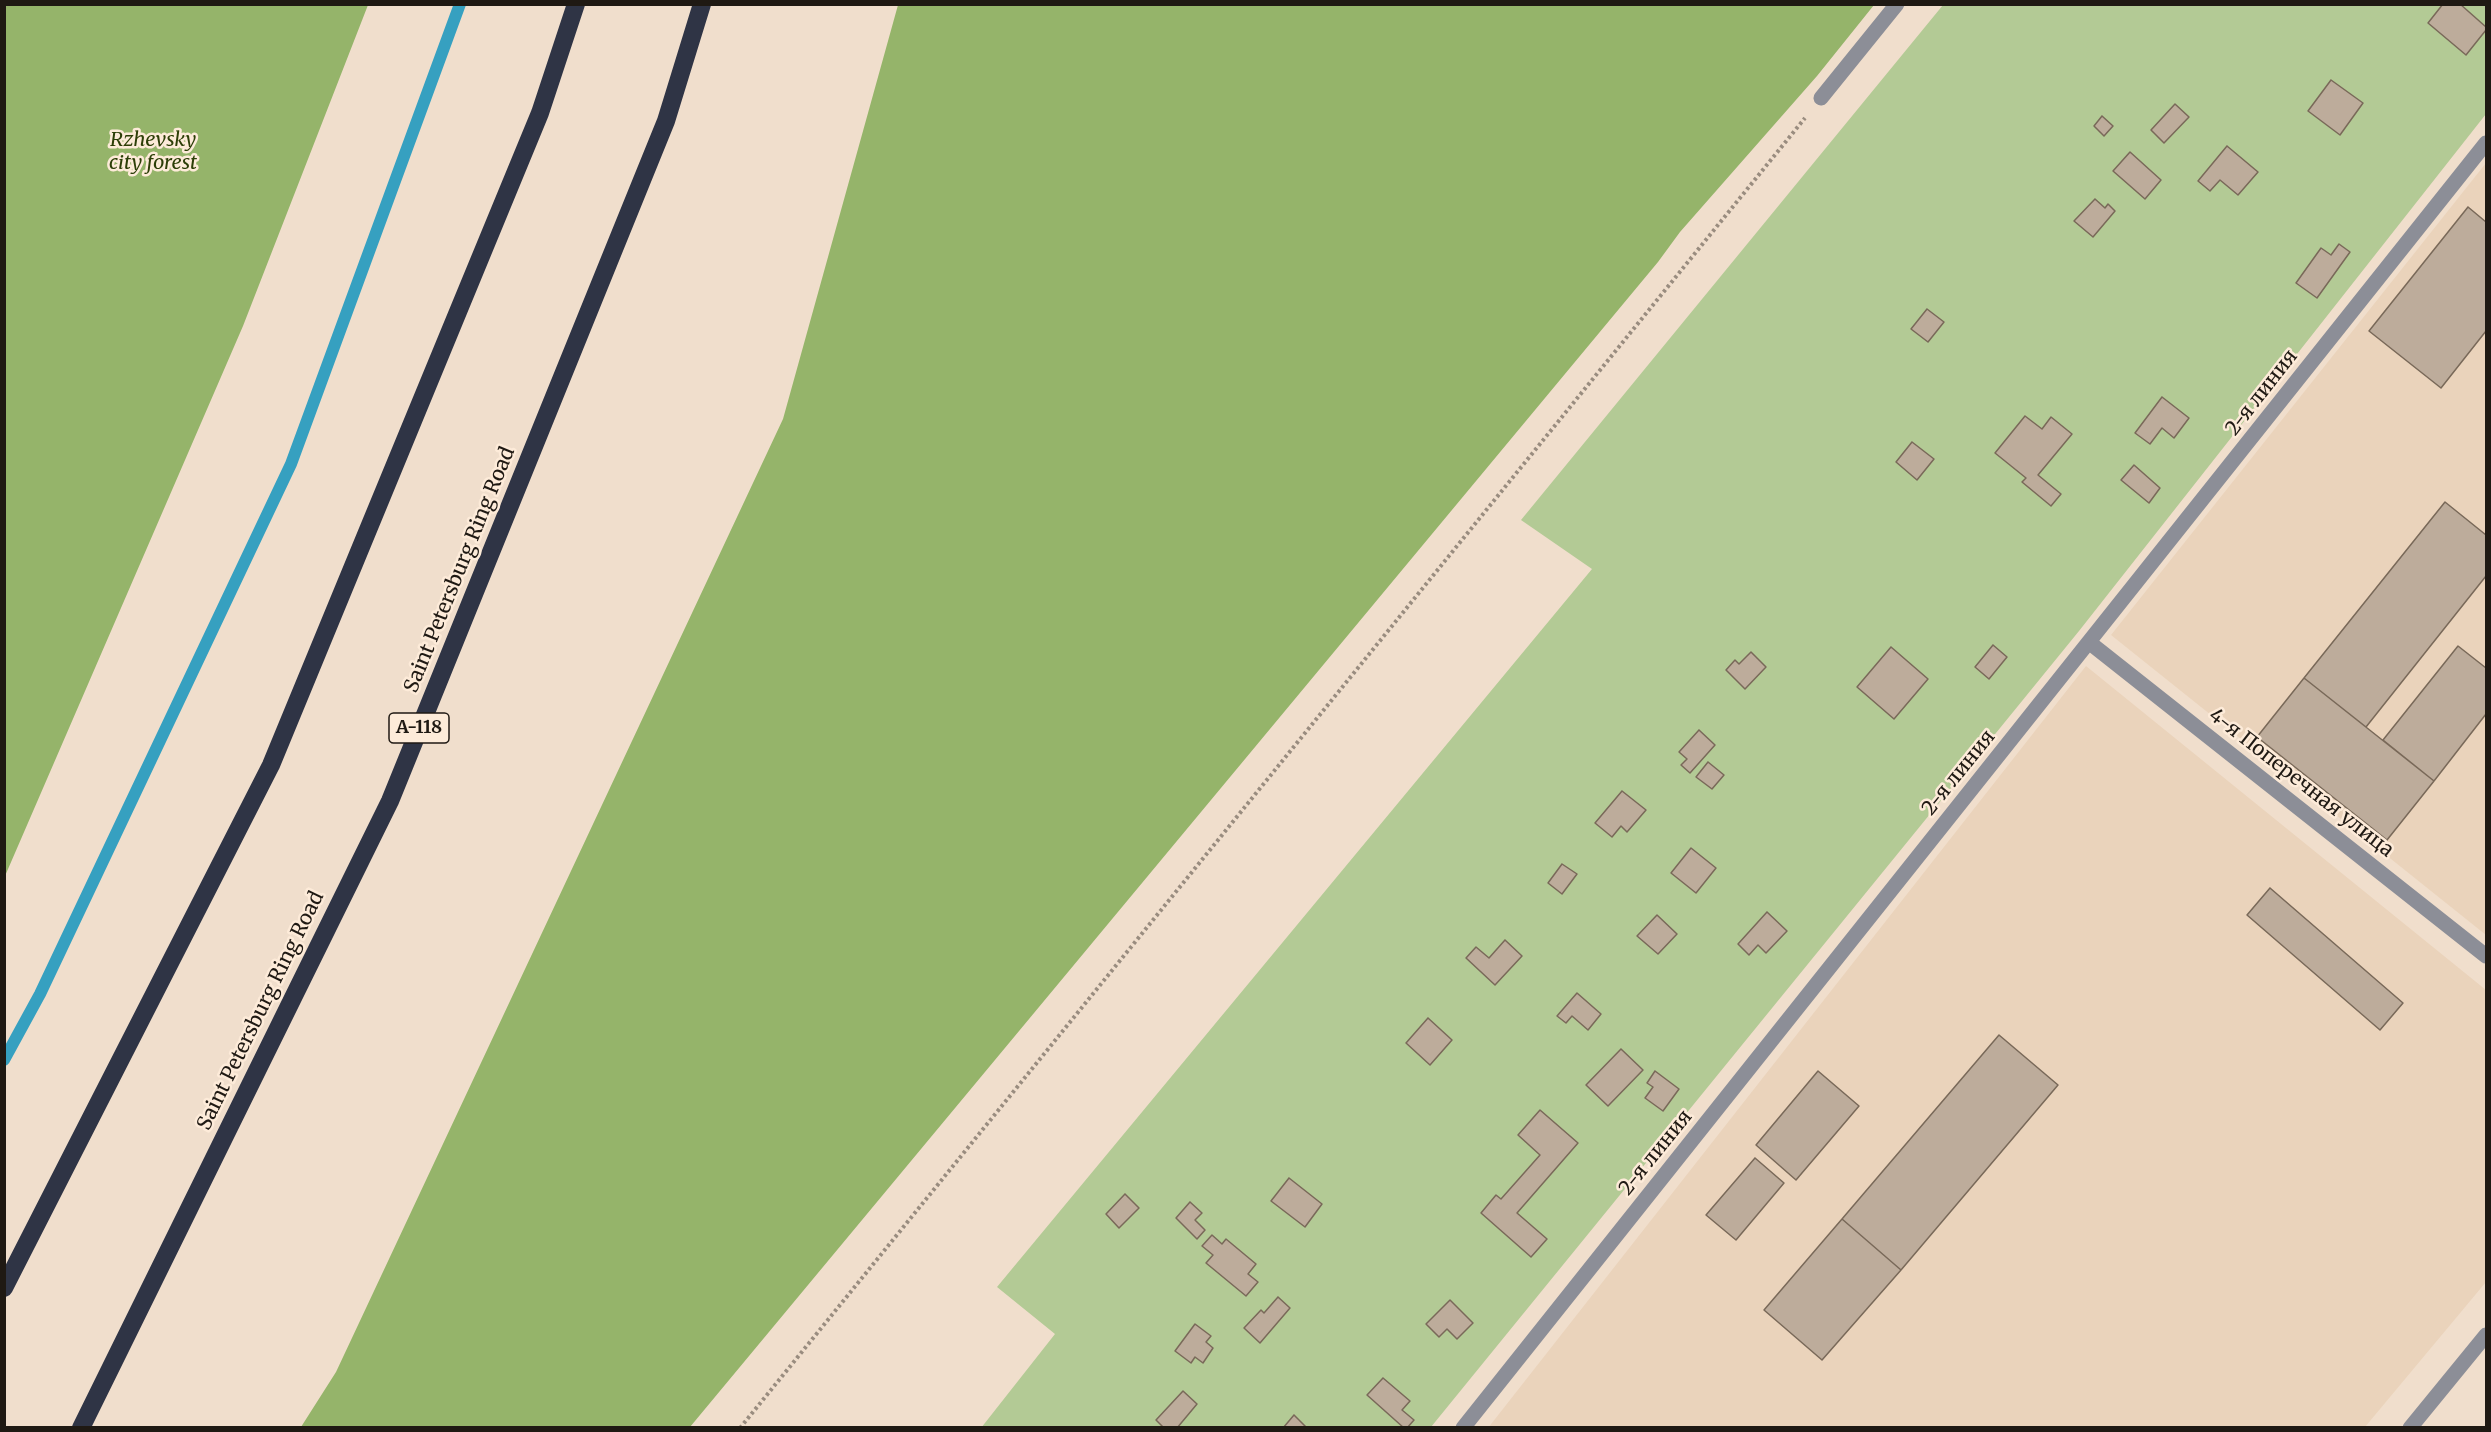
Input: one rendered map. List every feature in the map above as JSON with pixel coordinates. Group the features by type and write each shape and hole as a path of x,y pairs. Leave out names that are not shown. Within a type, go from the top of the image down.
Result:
{"highway":[{"path":"4,1288 271,765 540,113 576,4"},
{"name":"Saint Petersburg Ring Road","path":"81,1428 390,801 666,121 702,4"}],"street":[{"path":"1821,98 1898,4"},
{"name":"2-я линия","path":"1463,1428 2487,143"},
{"name":"4-я Поперечная улица","path":"2090,643 2487,956"},
{"path":"2410,1428 2487,1335"}],"path":[{"path":"740,1428 1821,98"}],"shaded area":[{"path":"2486,163 2486,935 2111,635"},
{"path":"2086,666 2486,990 2486,1282 2365,1427 1488,1428"}],"green space":[{"name":"Rzhevsky city forest","path":"5,4 368,5 243,326 5,876"},
{"path":"898,5 1874,5 1817,76 1680,232 1658,262 690,1427 301,1427 336,1372 783,419"},
{"path":"1943,5 2486,5 2486,114 2079,631 1431,1427 981,1428 1055,1334 997,1287 1592,569 1521,520"}],"building":[{"path":"2443,4 2460,4 2486,27 2466,55 2428,23"},
{"path":"2331,80 2363,103 2340,135 2308,111"},
{"path":"2175,104 2189,117 2164,143 2151,130"},
{"path":"2102,116 2113,126 2104,136 2094,126"},
{"path":"2227,146 2258,172 2238,195 2220,180 2210,191 2198,181"},
{"path":"2130,152 2161,180 2145,199 2113,171"},
{"path":"2095,199 2105,208 2108,204 2115,211 2093,237 2074,221"},
{"path":"2468,207 2486,222 2486,331 2441,388 2369,331"},
{"path":"2339,244 2350,252 2317,298 2296,283 2321,248 2331,255"},
{"path":"1927,309 1944,322 1928,342 1911,329"},
{"path":"2162,397 2189,418 2174,438 2162,428 2150,444 2135,433"},
{"path":"2025,416 2042,429 2051,417 2072,434 2038,475 2061,494 2051,506 2022,482 2026,478 1995,453"},
{"path":"1912,442 1934,459 1917,480 1896,462"},
{"path":"2134,465 2160,488 2149,503 2121,480"},
{"path":"2445,502 2486,535 2486,576 2366,727 2304,678"},
{"path":"1993,645 2007,657 1989,679 1975,667"},
{"path":"2458,646 2486,668 2486,714 2434,781 2383,740"},
{"path":"1891,647 1928,679 1894,719 1857,687"},
{"path":"1751,652 1766,667 1745,689 1726,670 1735,660 1739,664"},
{"path":"2304,678 2434,781 2387,840 2257,737"},
{"path":"1699,730 1715,745 1690,773 1681,765 1687,759 1679,752"},
{"path":"1708,762 1724,775 1712,789 1696,777"},
{"path":"1622,791 1646,810 1627,832 1621,826 1612,837 1595,823"},
{"path":"1691,848 1716,868 1696,893 1671,873"},
{"path":"1562,864 1577,874 1562,894 1548,883"},
{"path":"2270,888 2403,1003 2380,1030 2247,915"},
{"path":"1767,912 1787,931 1766,953 1758,945 1749,955 1738,944"},
{"path":"1657,915 1677,934 1658,954 1637,936"},
{"path":"1505,940 1522,956 1495,985 1466,958 1476,947 1489,958"},
{"path":"1577,993 1601,1014 1588,1030 1572,1016 1566,1023 1557,1016"},
{"path":"1428,1018 1452,1040 1430,1065 1406,1043"},
{"path":"1999,1035 2058,1085 1901,1270 1842,1219"},
{"path":"1621,1049 1643,1070 1608,1106 1586,1085"},
{"path":"1655,1071 1679,1089 1663,1111 1645,1098 1653,1087 1647,1083"},
{"path":"1818,1071 1859,1106 1796,1180 1756,1145"},
{"path":"1540,1110 1578,1143 1517,1213 1547,1239 1531,1257 1481,1213 1496,1195 1501,1199 1540,1155 1518,1135"},
{"path":"1755,1158 1784,1183 1736,1240 1706,1215"},
{"path":"1289,1178 1322,1204 1305,1227 1271,1201"},
{"path":"1125,1194 1139,1208 1119,1228 1106,1214"},
{"path":"1190,1202 1202,1213 1195,1220 1205,1230 1197,1239 1176,1218"},
{"path":"1842,1219 1901,1270 1822,1360 1764,1310"},
{"path":"1212,1235 1222,1244 1226,1239 1256,1264 1248,1274 1258,1282 1246,1296 1206,1263 1213,1255 1202,1246"},
{"path":"1278,1297 1290,1308 1260,1343 1244,1328 1261,1310 1264,1313"},
{"path":"1450,1300 1473,1323 1457,1339 1447,1329 1439,1337 1426,1324"},
{"path":"1195,1324 1211,1336 1206,1342 1213,1348 1203,1363 1195,1357 1191,1363 1175,1351"},
{"path":"1383,1378 1410,1401 1402,1410 1414,1420 1407,1428 1404,1428 1367,1395"},
{"path":"1183,1391 1197,1404 1177,1428 1164,1428 1156,1420"},
{"path":"1294,1415 1307,1428 1283,1428"}],"waterway":[{"path":"4,1060 40,994 291,464 460,4"}]}
